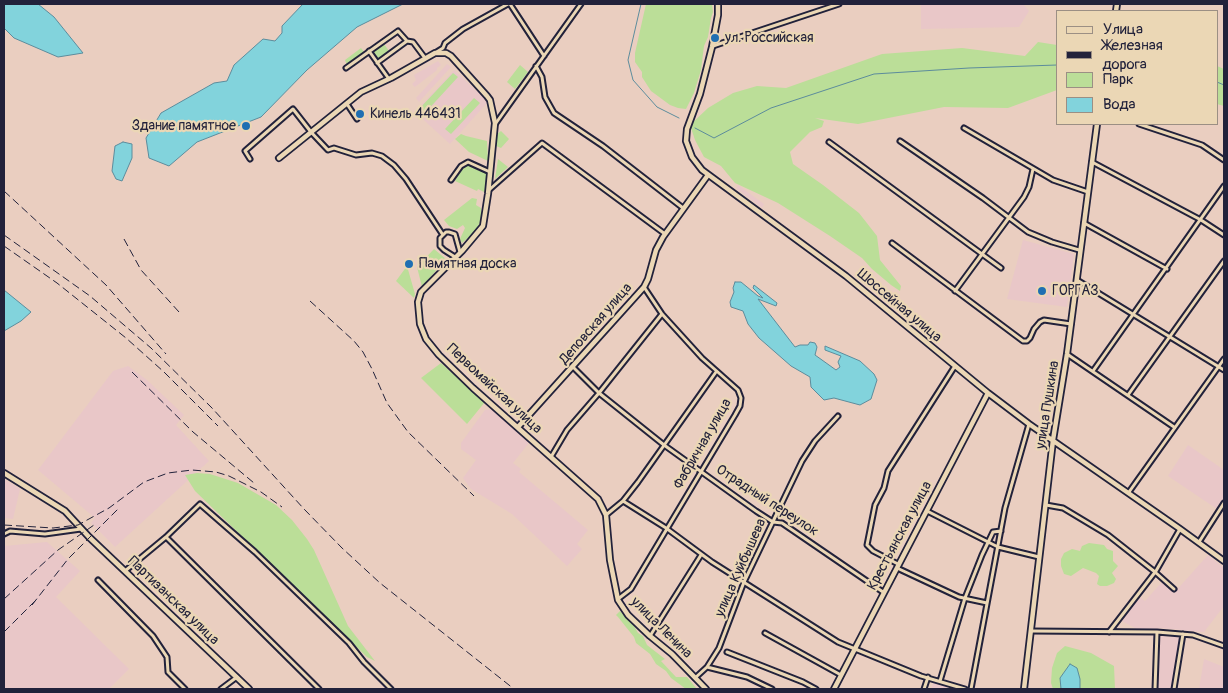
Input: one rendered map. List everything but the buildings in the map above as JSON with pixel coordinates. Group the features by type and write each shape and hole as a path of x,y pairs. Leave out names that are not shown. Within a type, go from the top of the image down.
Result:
{"street":[{"path":"279,158 361,92 389,79 435,53 463,29 509,4 544,56"},
{"path":"495,123 581,4"},
{"name":"Шоссейная улица","path":"718,4 712,47 700,94 690,121 686,142 692,157 708,175 846,276 988,393 1029,424 1224,561"},
{"path":"712,47 839,4"},
{"path":"346,68 398,31 407,41 413,42 425,58"},
{"path":"377,63 407,41"},
{"path":"369,51 389,79"},
{"name":"Первомайская улица","path":"435,53 446,53 451,56 487,96 490,100 495,123 489,190 483,226 421,292 418,302 420,324 426,339 439,355 473,388 598,499 606,515"},
{"path":"536,66 542,77 545,97 554,113 603,146 683,208"},
{"path":"347,104 357,119"},
{"path":"250,159 244,151 293,109 328,150 334,148 356,155 372,153 382,156 394,166 406,179 443,235"},
{"name":"улица Пушкина","path":"1024,689 1053,440 1067,354 1079,250 1097,125"},
{"path":"1142,125 1202,145 1224,160"},
{"path":"964,128 1053,180 1088,192"},
{"path":"900,141 1028,232 1079,250"},
{"path":"829,142 1001,268"},
{"path":"489,190 542,143 665,234"},
{"path":"451,180 462,166 468,162 491,172"},
{"path":"1092,162 1201,220 1224,235"},
{"path":"955,291 1010,218 1029,187 1033,169"},
{"name":"Деповская улица","path":"518,427 644,287 648,280 656,250 665,234 708,175"},
{"path":"1093,371 1224,186"},
{"path":"1084,223 1167,269"},
{"path":"455,257 440,246 440,240 443,235 449,232 455,234 460,252"},
{"path":"892,243 1023,341 1027,341 1040,322 1044,320 1070,324"},
{"path":"1128,395 1224,262"},
{"path":"1076,280 1224,370"},
{"name":"Фабричная улица","path":"618,600 632,589 666,528 735,415 742,398 738,390 716,372 662,314 644,287"},
{"path":"551,457 567,430 662,314"},
{"path":"1067,354 1174,427"},
{"path":"1128,492 1224,358"},
{"path":"955,366 888,472 884,488 875,505 867,545 873,551 898,566 959,597 987,603"},
{"name":"Отрадный переулок","path":"573,367 599,393 701,471 773,522 782,523 883,592"},
{"path":"606,515 623,501 716,372"},
{"name":"Крестьянская улица","path":"834,689 988,393"},
{"name":"улица Куйбышева","path":"695,678 707,667 719,648 744,582 802,461 815,441 838,416"},
{"path":"971,689 1005,508 1029,424"},
{"name":"Партизанская улица","path":"4,472 65,511 249,689"},
{"path":"623,501 666,528 701,554 838,642 928,678 965,689"},
{"path":"1199,542 1224,503"},
{"path":"125,571 166,538 200,504 255,552 349,643 364,662 391,689"},
{"path":"1046,505 1063,508 1108,535 1156,572 1174,589"},
{"path":"926,511 998,547 1040,557"},
{"name":"улица Ленина","path":"606,515 610,560 618,600 628,614 672,654 706,689"},
{"path":"4,534 10,531 44,534 82,529"},
{"path":"1109,632 1156,572 1180,529"},
{"path":"940,681 965,598 982,555 993,532 1001,531"},
{"path":"166,538 319,689"},
{"path":"650,636 701,554"},
{"path":"98,580 153,636 167,656 168,672 185,689"},
{"path":"1031,631 1183,634 1193,635 1224,646"},
{"path":"1155,689 1157,632"},
{"path":"765,633 841,675"},
{"path":"1174,689 1183,634"},
{"path":"727,652 816,689"},
{"path":"707,667 747,677 772,689"},
{"path":"222,689 237,677"},
{"path":"924,689 928,678"}],"shaded area":[{"path":"921,4 1023,4 1029,11 1019,27 921,29"},
{"path":"438,61 441,65 437,70 415,87 412,84 416,80 414,75"},
{"path":"447,64 451,67 419,102 416,98"},
{"path":"454,70 488,102 450,144 415,112"},
{"path":"738,185 764,204 762,208 736,188"},
{"name":"ГОРГАЗ","path":"1023,240 1074,254 1067,307 1007,299"},
{"path":"128,366 147,380 184,415 176,425 209,461 115,547 91,523 95,518 38,470 113,371"},
{"path":"493,409 528,440 528,444 513,463 521,469 519,472 588,530 577,544 582,549 567,566 512,514 471,489 463,478 476,460 461,449 461,443 485,410"},
{"path":"1188,445 1224,470 1224,498 1217,509 1168,476"},
{"path":"4,479 20,489 13,519 5,518 4,522"},
{"path":"47,542 80,571 56,597 129,669 109,689 4,689 4,546"},
{"path":"1208,555 1224,568 1224,606 1204,632 1159,628 1158,631 1137,629 1122,621 1138,596 1145,601 1162,582 1174,593"},
{"path":"1159,636 1180,637 1171,689 1157,689"},
{"path":"1204,659 1224,667 1224,689 1199,689"},
{"path":"934,681 958,689 931,689"}],"green space":[{"path":"646,4 712,4 713,12 708,37 704,46 701,70 694,93 686,109 670,105 651,91 635,62 635,53"},
{"path":"1038,42 1056,45 1056,90 1008,108 944,107 858,124 815,118 824,121 822,127 810,132 790,152 793,164 859,213 877,236 880,260 901,286 900,291 872,269 862,258 830,236 778,203 735,183 721,166 704,157 690,125 708,108 733,93 757,86 786,88 882,54 962,48 1025,56"},
{"path":"384,44 389,51 378,59 373,51"},
{"path":"361,48 364,52 347,65 345,60"},
{"path":"520,65 528,72 515,89 507,82"},
{"path":"1218,66 1224,69 1224,106 1218,104"},
{"path":"453,73 458,77 424,114 418,110"},
{"path":"474,98 480,103 451,134 445,129"},
{"path":"501,131 509,139 501,148 496,146 497,134"},
{"path":"461,134 487,141 488,161 469,152 455,139"},
{"path":"498,159 508,167 495,179"},
{"path":"470,163 489,171 486,193 455,181 464,164"},
{"path":"472,198 477,199 476,205 481,208 481,220 476,231 462,243 460,239 465,228 463,225 457,229 449,226 444,220"},
{"path":"434,249 446,259 422,287 417,267"},
{"path":"407,266 415,294 414,298 396,281"},
{"path":"441,363 485,402 467,424 421,378"},
{"path":"197,473 210,474 238,483 276,505 292,520 314,550 348,626 375,661 367,657 195,491 185,475"},
{"path":"1089,543 1104,545 1107,549 1113,551 1113,561 1118,566 1112,573 1116,579 1114,583 1100,586 1097,584 1099,576 1083,568 1071,576 1064,574 1061,559 1064,553 1072,549 1080,551 1082,546"},
{"path":"620,611 638,633 643,636 647,645 665,659 661,661 676,677 687,677 697,689 686,689 656,664 650,654 636,643 634,637 616,615"},
{"path":"1065,646 1091,653 1114,666 1115,689 1053,689 1051,683 1052,668 1057,653"}],"water":[{"path":"4,4 38,4 54,17 83,53 58,57 14,38 4,28"},
{"path":"303,4 403,4 357,27 307,70 261,117 197,142 169,166 149,158 146,138 161,113 214,83 227,81 234,65 263,39 275,41 282,33 282,26"},
{"path":"123,142 132,144 132,158 122,181 116,179 112,171 115,146"},
{"path":"735,282 741,282 763,298 753,288 754,285 777,303 776,306 758,299 795,347 808,345 810,342 815,343 817,347 815,355 836,370 840,367 838,362 841,356 825,350 825,346 860,361 874,374 877,380 871,399 860,405 834,398 824,400 811,387 810,377 791,366 759,338 748,324 743,311 731,307 730,302"},
{"path":"4,290 31,312 21,321 4,331"},
{"path":"1070,664 1077,668 1080,689 1061,689 1060,678"}],"waterway":[{"path":"641,4 628,60 633,80 657,107 679,118"},
{"path":"695,128 714,138 771,108 874,74 1056,65"},
{"path":"1218,82 1224,85"}],"railway":[{"path":"4,191 106,285 166,354"},
{"path":"4,235 90,296 151,348 212,408 342,548 380,583 514,689"},
{"path":"124,239 141,270 179,312"},
{"path":"4,246 57,283 126,338 164,372 218,426"},
{"path":"310,301 354,341 363,352 387,403 408,432 474,496"},
{"path":"132,372 193,432 254,483"},
{"path":"4,525 53,528 78,525 109,508 144,482 168,473 192,470 216,472 229,476 261,492 282,507"},
{"path":"32,605 68,559 119,508"},
{"path":"4,599 58,550 94,525"},
{"path":"4,632 36,600"}],"place":[{"name":"ул. Российская","path":"715,38"},
{"name":"Кинель 446431","path":"360,114"},
{"name":"Здание памятное","path":"246,126"},
{"name":"Памятная доска","path":"409,264"},
{"name":"ГОРГАЗ","path":"1042,291"}]}
